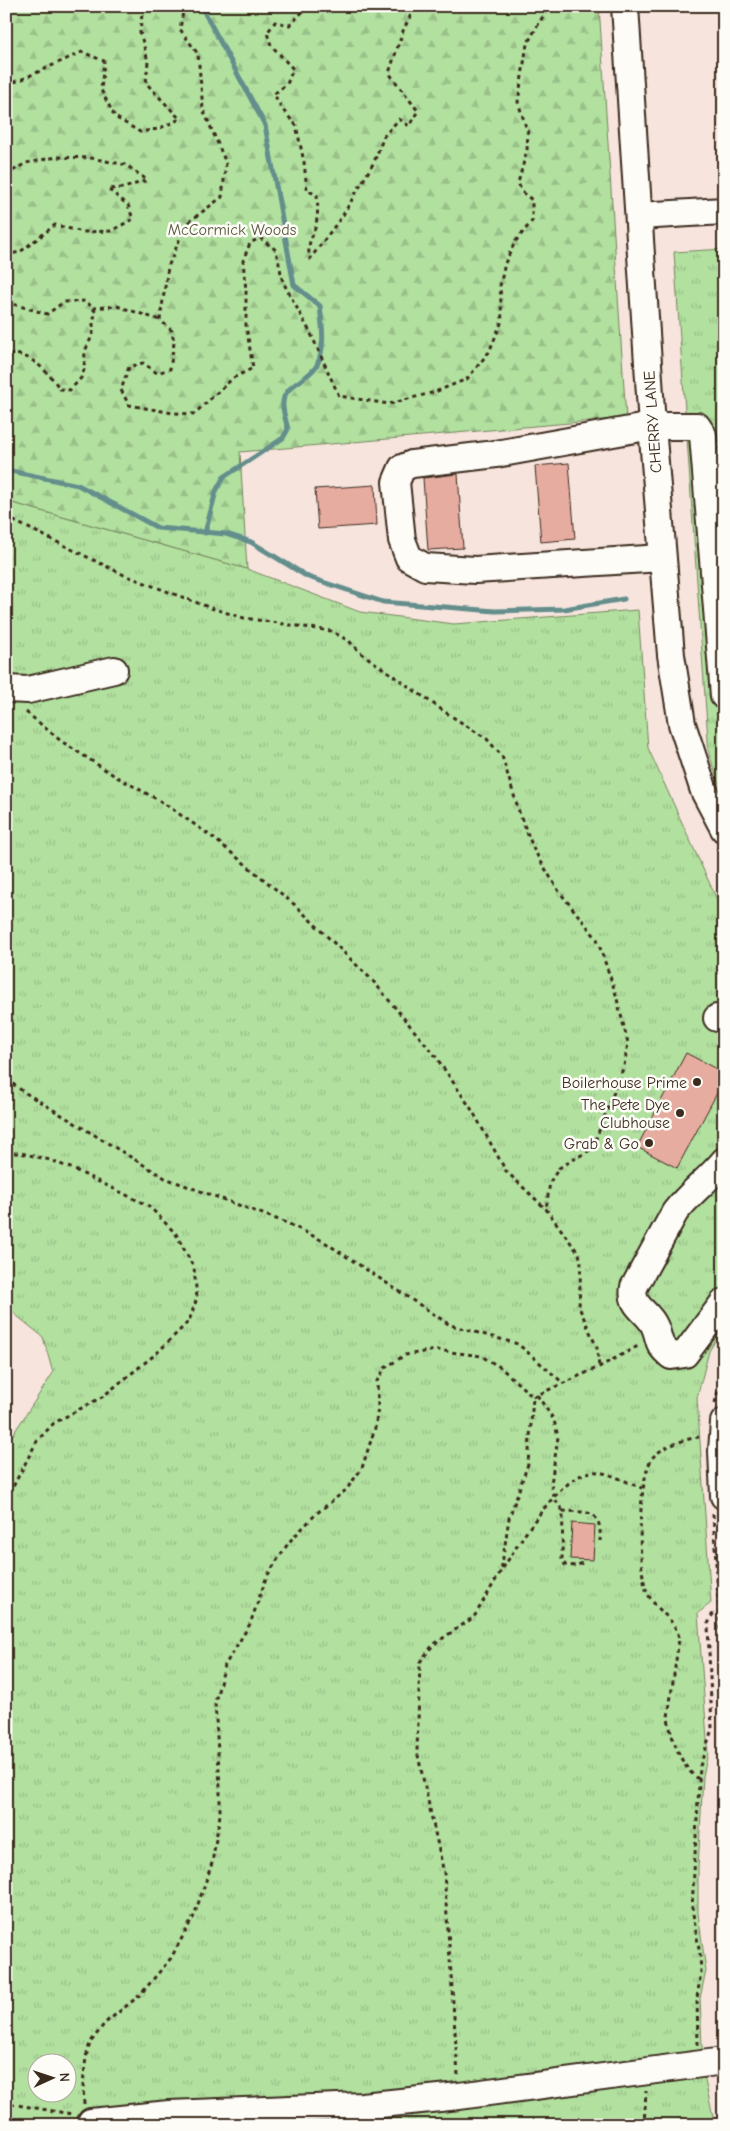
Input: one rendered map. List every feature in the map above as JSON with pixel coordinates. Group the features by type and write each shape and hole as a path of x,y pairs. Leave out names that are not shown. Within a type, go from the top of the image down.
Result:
{"street":[{"name":"CHERRY LANE","path":"624,6 652,426 671,655 682,724 704,791 724,829"},
{"path":"639,216 724,211"},
{"path":"662,558 475,570 426,567 409,558 402,540 396,482 402,468 412,464 496,454 652,426 697,426 703,435 724,696"},
{"path":"13,698 28,690 114,670"},
{"path":"724,1161 713,1175 684,1200 675,1212 634,1287 632,1296 636,1304 653,1324 660,1346 671,1356 685,1354 724,1302"},
{"path":"718,1504 723,1451 719,1416"},
{"path":"88,2119 362,2106 459,2096 711,2062"}],"path":[{"path":"6,83 18,81 82,52 104,61 101,90 115,117 140,132 158,129 180,119 146,83 148,61 140,32 143,6"},
{"path":"160,320 168,267 175,248 186,224 222,197 226,163 203,109 198,54 180,29 184,6"},
{"path":"308,6 290,24 275,22 267,34 270,45 293,69 286,84 274,94 296,126 304,162 306,190 317,195 318,213 316,226 309,240 308,251 310,259 343,215 374,162 384,136 399,119 409,126 418,111 390,73 403,31 415,6"},
{"path":"93,308 117,306 160,320 172,331 174,343 170,368 157,373 143,363 129,367 122,390 130,405 173,413 194,414 233,378 253,368 246,325 246,290 243,261 250,243 260,238 276,250 283,282 313,339 339,396 389,404 434,392 467,379 489,352 502,321 500,286 505,263 515,242 532,221 532,200 522,192 518,183 528,150 528,132 518,102 527,44 549,6"},
{"path":"6,174 26,163 58,157 91,158 126,165 147,180 124,188 108,189 128,206 133,219 110,231 82,232 55,224 20,252 6,255"},
{"path":"6,302 47,314 64,302 86,301 96,312 93,321 93,334 85,351 84,370 81,378 70,390 60,389 50,375 25,355 15,353 6,356"},
{"path":"6,517 124,575 211,608 244,618 331,631 349,641 361,653 487,739 502,756 520,815 534,850 558,890 597,939 615,992 628,1043 624,1066 592,1149 558,1168 550,1182 546,1209"},
{"path":"13,698 61,741 115,776 162,802 211,836 294,905 374,981 407,1019 472,1110 506,1171 546,1209 579,1254 581,1261 579,1307 597,1348 599,1367"},
{"path":"6,1078 24,1092 89,1130 164,1178 287,1223 323,1241 450,1325 518,1344 562,1382"},
{"path":"6,1153 21,1153 50,1160 73,1169 149,1206 176,1234 194,1268 196,1298 188,1321 158,1353 102,1397 54,1423 37,1441 6,1500"},
{"path":"533,1396 599,1367 656,1336"},
{"path":"11,2104 88,2119 83,2085 86,2057 90,2042 105,2023 140,1995 171,1958 194,1916 212,1863 220,1815 214,1702 225,1665 250,1624 267,1576 289,1542 317,1513 346,1490 362,1468 376,1428 378,1408 377,1381 385,1368 406,1355 436,1350 481,1356 500,1367 533,1396"},
{"path":"719,1416 724,1367"},
{"path":"537,1395 554,1420 558,1437 551,1484 554,1498 563,1511 562,1559 565,1565 576,1566 582,1563"},
{"path":"501,1571 510,1518 528,1464 533,1396"},
{"path":"699,1437 683,1440 654,1456 647,1469 642,1488 641,1544 643,1578 647,1592 652,1603 674,1624 678,1631 679,1639 668,1717 669,1730 674,1744 692,1776 699,1779"},
{"path":"459,2096 444,1872 417,1751 420,1662 433,1645 474,1617 531,1524 566,1484 588,1473 598,1472 642,1488"},
{"path":"718,1504 718,1611 724,1778"},
{"path":"563,1511 583,1511 593,1514 599,1520 601,1528 600,1541"},
{"path":"711,2062 697,1998 701,1972 692,1908 700,1766 712,1729 708,1624 712,1615 724,1610"},
{"path":"644,2125 646,2070"}],"green space":[{"name":"McCormick Woods","path":"6,6 599,6 626,418 240,452 247,569 6,501"},
{"path":"724,249 724,800 709,754 674,252"},
{"path":"6,501 247,569 360,612 454,624 638,610 648,748 724,915 724,1327 709,1351 697,1398 711,1603 698,1613 708,1753 703,1776 698,1868 698,1913 706,1971 700,1998 703,2072 715,2125 6,2125 6,1445 53,1373 43,1337 6,1307"}],"building":[{"path":"569,463 575,539 541,542 535,466"},
{"path":"458,474 463,548 428,550 423,478"},
{"path":"375,485 377,525 318,529 315,489"},
{"name":"The Pete Dye Clubhouse","path":"686,1053 724,1073 724,1080 677,1168 637,1147"},
{"path":"572,1523 595,1525 593,1560 570,1559"}],"waterway":[{"path":"201,6 265,125 294,285 320,306 323,336 322,351 314,370 292,387 284,396 283,408 288,429 283,438 224,477 216,491 205,533"},
{"path":"6,470 78,485 158,528 226,534 251,542 308,577 383,602 495,611 564,609 624,599"}],"place":[{"name":"Boilerhouse Prime","path":"697,1082"},
{"name":"The Pete Dye Clubhouse","path":"680,1113"},
{"name":"Grab & Go","path":"649,1143"}]}
